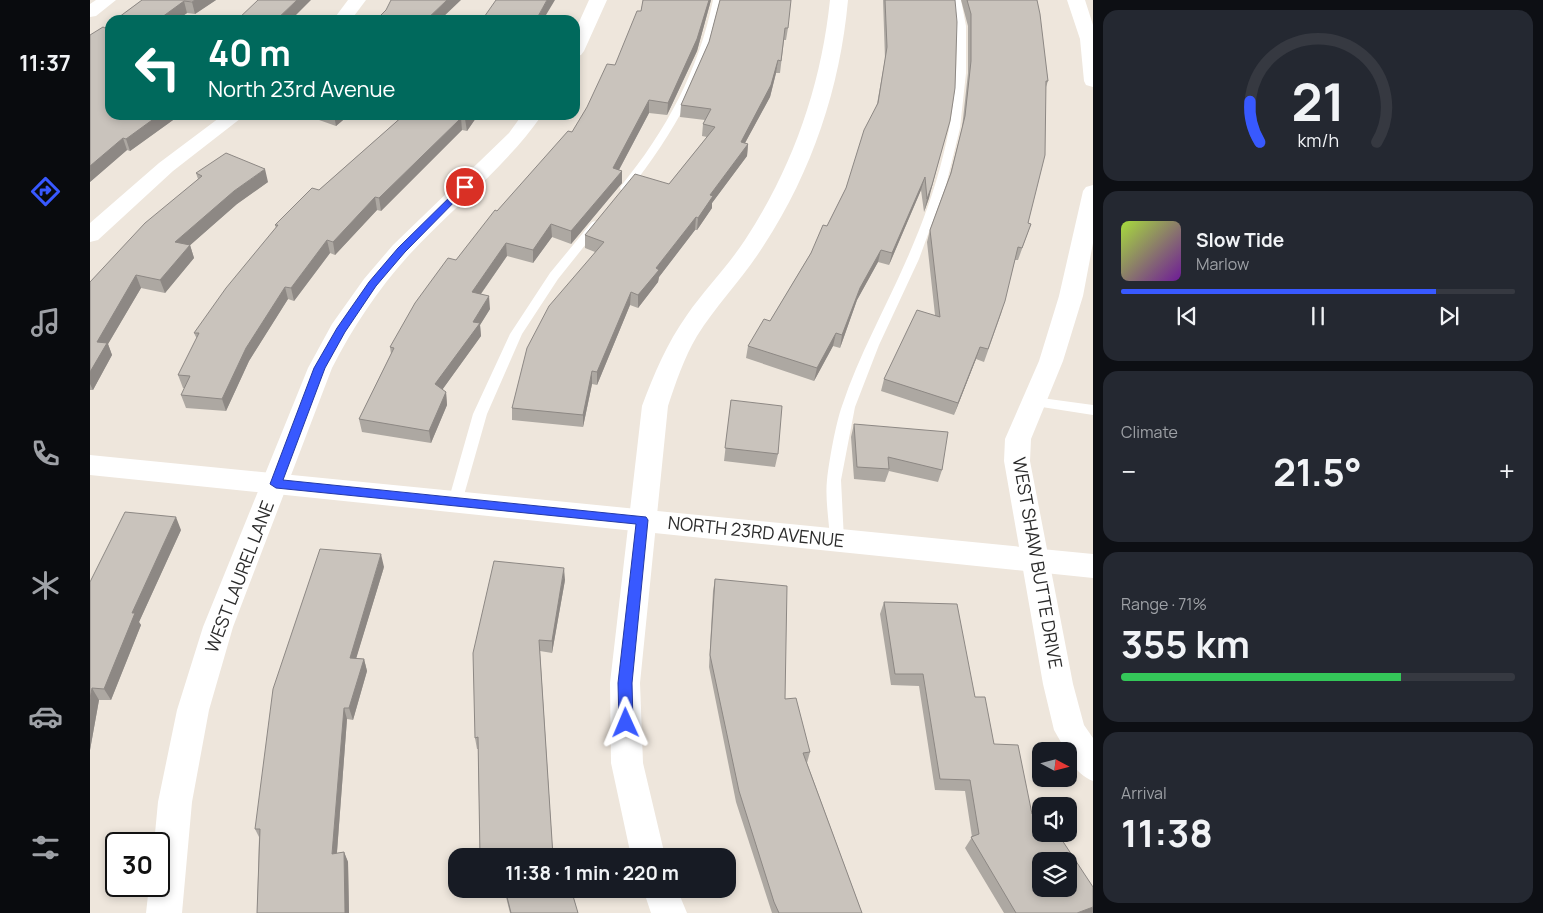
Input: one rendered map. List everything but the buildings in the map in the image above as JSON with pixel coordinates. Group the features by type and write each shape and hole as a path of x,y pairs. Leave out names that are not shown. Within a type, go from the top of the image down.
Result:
{"street":[{"path":"90,12 107,0"},
{"path":"346,15 357,0"},
{"path":"580,40 598,0"},
{"path":"646,848 627,763 625,683 655,406 670,364 687,332 752,247 800,157 819,113 837,31 838,0"},
{"path":"1076,0 1091,40 1093,81"},
{"path":"90,235 166,167 229,120"},
{"name":"WEST LAUREL LANE","path":"164,913 175,802 194,710 218,627 276,484 320,368 340,330 372,284 401,250 516,137 528,120"},
{"name":"WEST SHAW BUTTE DRIVE","path":"1093,191 1085,274 1018,439 1017,461 1058,684 1070,730 1093,766"},
{"name":"NORTH 23RD AVENUE","path":"90,465 1093,566"},
{"path":"663,898 668,913"}],"lane":[{"path":"616,200 661,140 685,98 714,20 717,0"},
{"path":"837,540 834,480 848,407 872,345 913,259 941,185 955,128 961,73 961,26 957,0"},
{"path":"455,502 480,414 516,334 554,276 604,215"},
{"path":"1034,402 1093,410"}],"route":[{"path":"465,187 401,250 372,284 340,330 320,368 276,484 642,520 625,683 626,723"}]}
